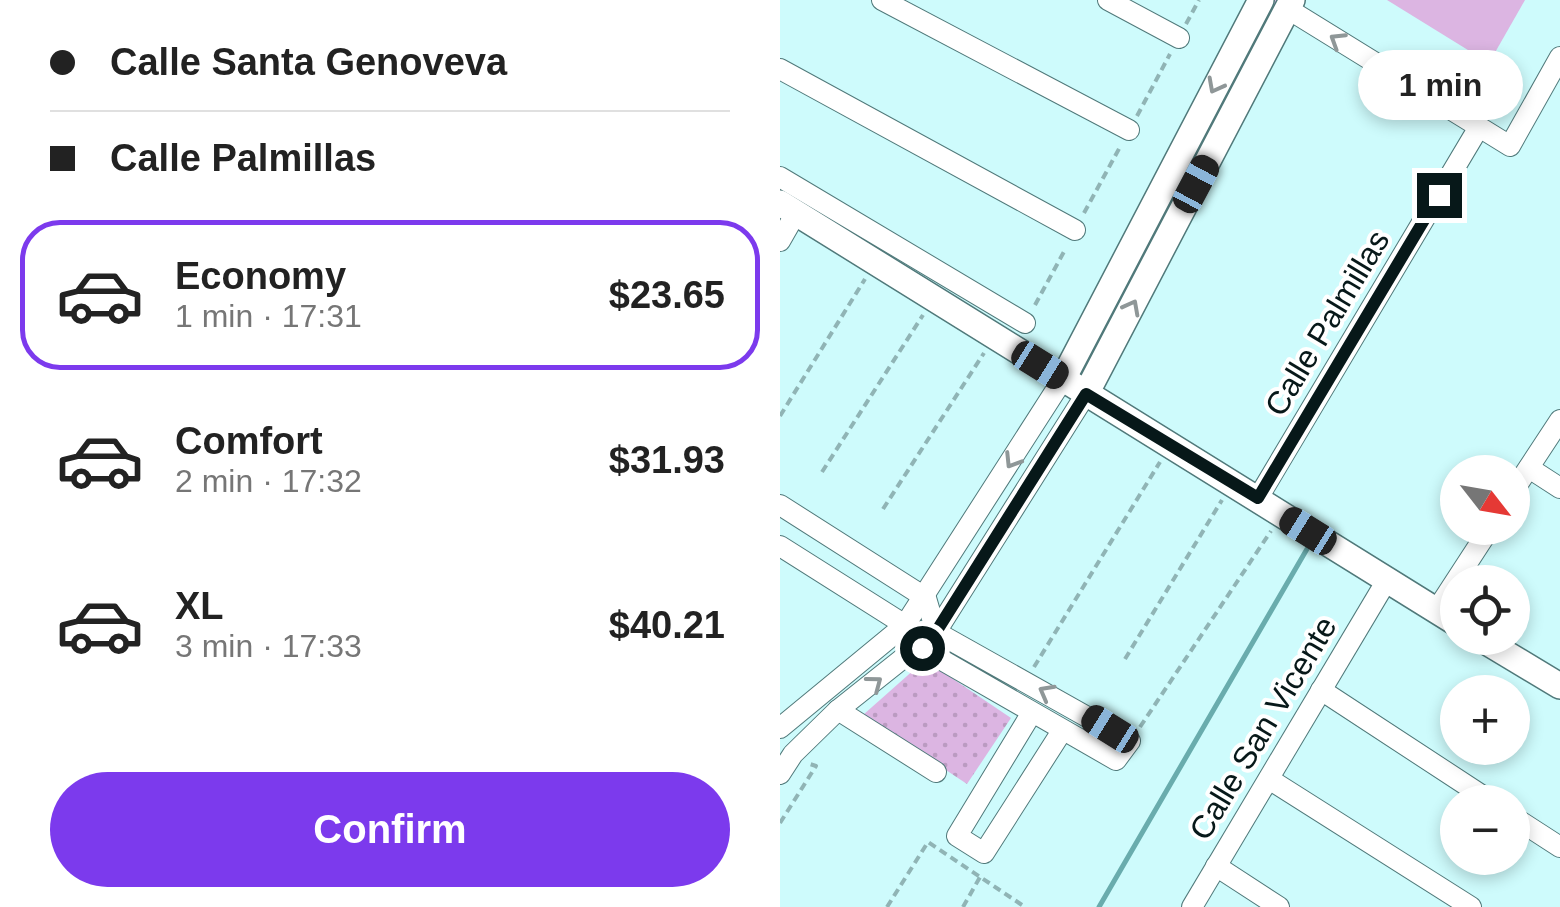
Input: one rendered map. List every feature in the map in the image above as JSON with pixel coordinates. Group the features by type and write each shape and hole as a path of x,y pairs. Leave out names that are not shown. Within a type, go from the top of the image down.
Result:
{"street":[{"path":"882,0 1129,130"},
{"path":"1108,0 1179,38"},
{"path":"780,728 904,626 926,598 1064,379 1260,0"},
{"path":"780,774 793,754 838,710 929,640 1086,394 1290,4 1510,146 1560,57"},
{"path":"780,69 1075,230"},
{"name":"Calle Palmillas","path":"1258,498 1479,127"},
{"path":"780,177 1025,323"},
{"path":"780,241 788,208 1440,613"},
{"path":"1530,466 1560,420"},
{"path":"1530,469 1560,488"},
{"path":"780,504 926,598"},
{"path":"780,546 929,640 1025,681 1130,741 1118,759 1112,759 1032,714 929,640"},
{"name":"Calle San Vicente","path":"1192,907 1387,580"},
{"path":"926,598 929,640"},
{"path":"1508,655 1560,686"},
{"path":"1321,690 1466,785"},
{"path":"838,710 936,772"},
{"path":"1032,714 957,836 984,853 1062,731"},
{"path":"1268,778 1471,907"},
{"path":"1530,828 1560,848"},
{"path":"1216,866 1279,907"}],"path":[{"path":"1025,323 1199,0"},
{"path":"780,416 875,262"},
{"path":"822,472 934,298"},
{"path":"883,509 994,336"},
{"path":"1025,681 1170,445"},
{"path":"1125,659 1232,484"},
{"path":"1130,741 1282,514"},
{"path":"780,822 816,766"},
{"path":"887,907 928,842 1025,907"},
{"path":"963,907 980,878 984,853"}],"shaded area":[{"path":"1272,0 1282,0 1097,348 1089,343"},
{"path":"1387,0 1525,0 1489,63"},
{"path":"925,660 1011,718 967,784 863,715"}],"waterway":[{"path":"1099,907 1307,549"}],"route":[{"path":"922,648 936,632 1086,394 1258,498 1439,195"}]}
